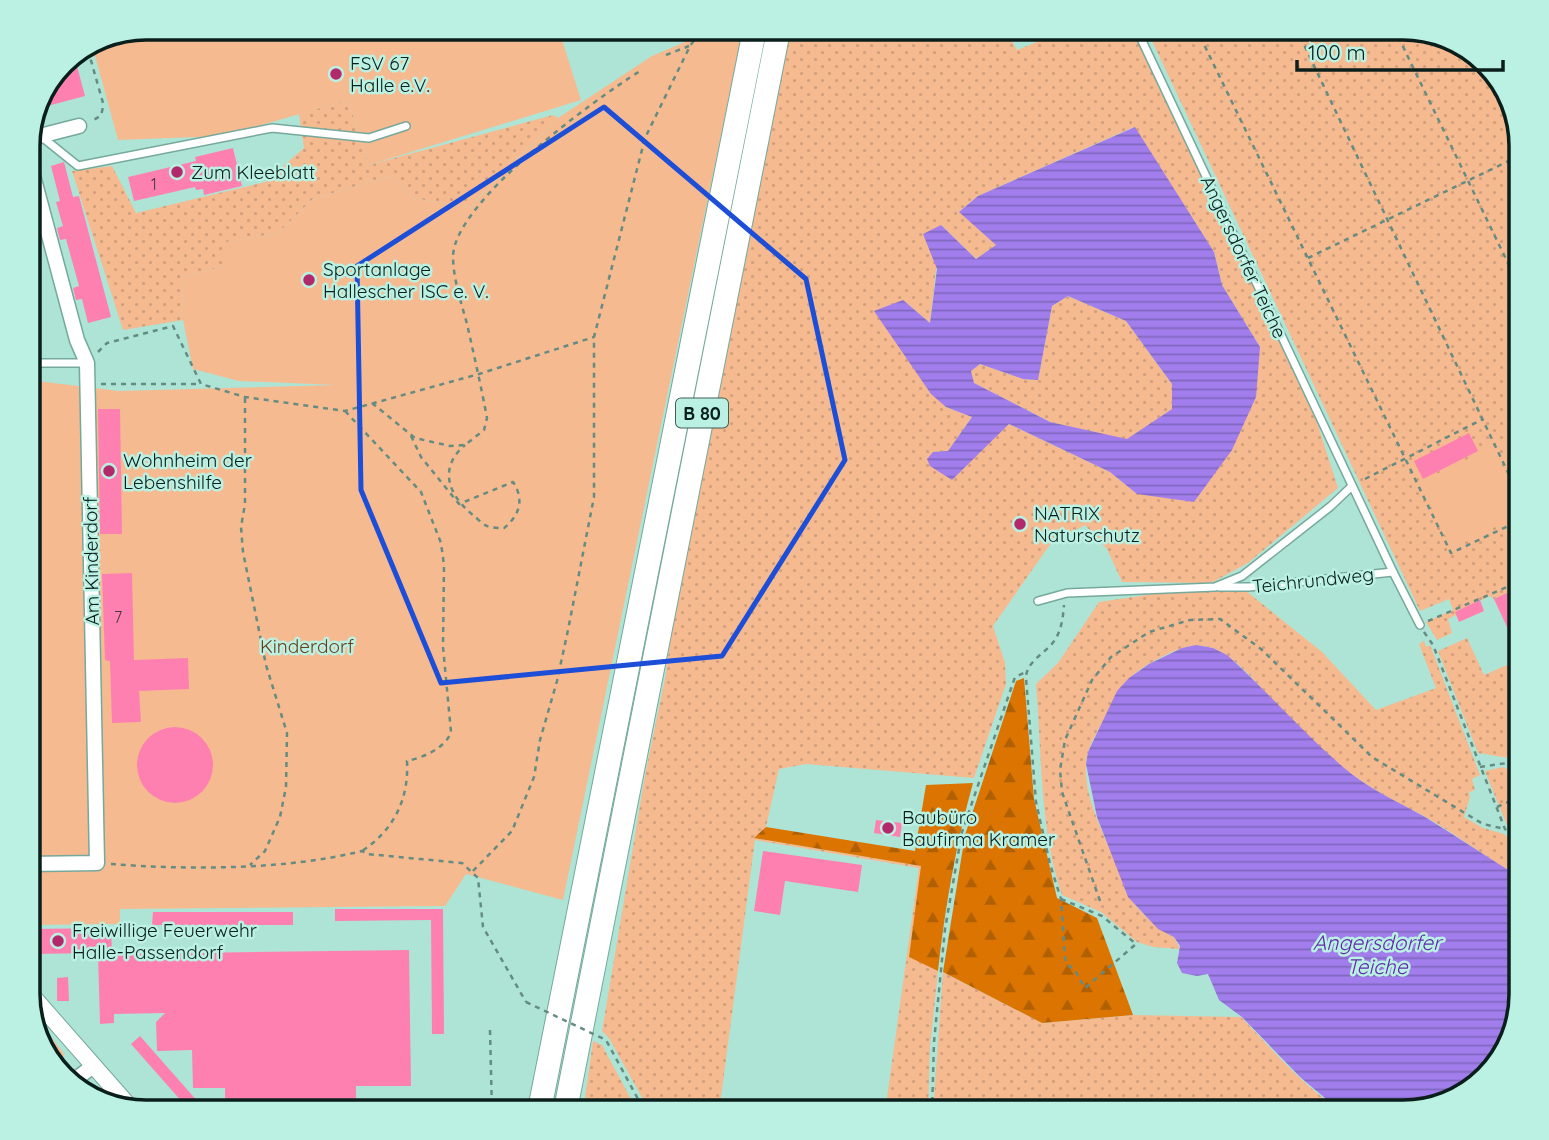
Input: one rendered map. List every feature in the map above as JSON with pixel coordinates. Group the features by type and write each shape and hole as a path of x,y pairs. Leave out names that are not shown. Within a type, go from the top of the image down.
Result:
{"highway":[{"name":"B 80","path":"541,1100 753,40"},
{"name":"B 80","path":"567,1100 777,40"},
{"path":"527,1100 548,1034 561,1006"},
{"path":"577,1100 579,1044"}],"street":[{"path":"41,135 79,126"},
{"name":"Am Kinderdorf","path":"40,202 77,340 87,363 97,863"},
{"path":"40,864 97,863"},
{"path":"41,1006 120,1096"},
{"path":"80,1076 93,1066"}],"lane":[{"name":"Angersdorfer Teiche","path":"1142,40 1393,572"},
{"path":"40,141 78,166 272,128 369,138 406,125"},
{"path":"40,363 87,363"},
{"path":"1038,601 1065,594 1215,587 1242,576 1331,506 1352,486"},
{"name":"Teichrundweg","path":"1215,587 1261,586 1393,572 1420,625"}],"path":[{"path":"473,871 512,831 534,777 540,740 557,681 594,497 594,337 645,138 694,40"},
{"path":"1202,40 1451,553 1509,526"},
{"path":"1302,40 1509,474"},
{"path":"1400,40 1509,265"},
{"path":"666,55 690,46"},
{"path":"79,126 99,118 103,112 90,57"},
{"path":"458,504 452,491 450,466 454,455 487,424 479,374 453,259 461,227 490,190 573,119 640,71"},
{"path":"1308,258 1509,161"},
{"path":"201,384 173,326 107,343 87,363 101,384 201,384 245,397 345,411 479,374 594,337"},
{"path":"245,397 245,504 241,527 243,552 265,665 288,733 286,787 280,817 265,851 250,865"},
{"path":"372,403 415,438 450,446 466,444"},
{"path":"97,863 166,868 250,865 323,860 362,852 387,832 394,821 407,773 407,761 433,750 449,738 451,732 443,647 442,543 421,492 345,411"},
{"path":"1364,479 1483,419"},
{"path":"410,433 421,457 458,504 488,526 504,528 516,519 520,502 513,482 458,504"},
{"path":"1509,587 1420,625 1431,642 1505,829 1509,833"},
{"path":"932,1100 934,1042 945,929 962,832 1015,677 1026,672 1038,656 1055,641 1065,594"},
{"path":"1100,901 1062,792 1060,770 1065,740 1092,680 1111,657 1149,632 1190,620 1220,620 1261,649 1372,757 1483,824 1505,829"},
{"path":"1422,635 1426,642 1431,642"},
{"path":"1026,672 1036,802 1061,899 1067,965 1074,969 1085,988 1136,944 1102,916 1061,899"},
{"path":"1480,767 1509,763"},
{"path":"1497,807 1509,802"},
{"path":"362,852 462,863 473,871 480,883 483,927 526,1002 606,1040 638,1100"},
{"path":"490,1030 492,1100"}],"highlighted area":[{"path":"604,107 806,279 845,460 722,656 441,683 361,490 357,266"}],"green space":[{"name":"FSV 67 Halle e.V.","path":"146,40 562,40 581,100 369,165 348,100 224,136 118,140 95,54 126,42"},
{"name":"Kinderdorf","path":"741,40 563,900 466,874 445,906 120,909 120,924 40,925 40,381 119,391 336,385 239,381 193,369 183,320 182,277 226,266 226,242 278,233 313,199 390,176 412,198 470,207 558,118 652,56 685,42"},
{"path":"788,40 1011,40 1017,50 1042,40 1139,40 1293,367 1317,422 1338,488 1248,563 1211,583 1122,582 1107,549 1085,525 1051,543 993,626 1005,663 1006,684 974,778 806,764 779,769 766,827 754,838 922,866 909,956 938,971 930,1047 928,1100 887,1100 919,868 755,840 721,1100 643,1100 609,1038 602,1031 646,770 665,679 675,608 730,337 739,277","holes":["1134,127 1214,252 1222,285 1260,347 1137,494 1110,472 1009,424 930,466 933,452 948,451 972,417 946,407 903,300 930,323 941,225 976,259 996,245 960,211 978,196"]},
{"path":"1152,40 1423,42 1456,54 1467,62 1478,71 1498,99 1507,126 1509,146 1509,592 1494,599 1490,596 1455,612 1456,615 1448,619 1452,633 1437,640 1426,622 1453,610 1449,599 1420,611"},
{"path":"652,57 484,192 470,207 412,198 390,176 313,199 278,233 227,242 226,266 182,277 183,320 123,330 72,171 112,166 136,213 265,182 304,148 299,114 348,100 369,165 553,115 558,118 491,185 590,102"},
{"path":"1068,296 1126,321 1172,384 1172,409 1127,440 1050,422 974,383 971,371 980,364 1023,379 1038,380 1052,306"},
{"path":"1491,443 1509,480 1509,520 1457,546 1450,545 1421,486 1426,479 1480,453 1478,449"},
{"path":"1246,591 1322,652 1376,710 1436,688 1419,644 1424,641 1426,647 1430,645 1480,775 1472,779 1475,790 1469,792 1464,817 1509,838 1509,870 1435,822 1354,776 1317,744 1236,663 1212,648 1195,646 1178,649 1162,657 1139,670 1127,681 1092,741 1087,756 1086,773 1088,790 1099,825 1126,892 1147,918 1174,937 1180,949 1153,947 1137,942 1101,912 1062,895 1045,817 1036,684 1058,663 1099,602 1167,592"},
{"path":"1467,638 1484,675 1509,664 1509,758 1478,753 1438,651"},
{"path":"1024,678 1034,799 1057,898 1097,918 1133,1015 1042,1023 943,972 965,835 1016,681"},
{"path":"1503,767 1509,770 1509,829 1508,828 1485,771"},
{"path":"973,783 952,876 938,971 909,957 921,866 754,838 766,827 915,851 926,785"},
{"path":"943,972 1042,1023 1133,1015 1241,1017 1302,1080 1327,1100 934,1100"},
{"path":"48,1033 64,1054 63,1058"},
{"path":"593,1041 602,1045 632,1100 585,1100"}],"water":[{"path":"1135,127 1214,252 1222,285 1260,347 1256,397 1232,450 1194,502 1137,494 1110,472 1009,424 952,480 930,466 927,459 933,452 948,451 972,417 946,407 931,394 874,311 903,300 930,323 937,269 923,234 941,225 976,259 996,245 959,212 978,196","holes":["1068,296 1126,321 1172,384 1172,409 1127,439 1050,422 974,383 971,371 980,364 1023,379 1038,380 1052,306"]},
{"name":"Angersdorfer Teiche","path":"1196,645 1213,648 1227,655 1313,740 1353,775 1509,870 1509,994 1503,1028 1498,1041 1478,1069 1450,1089 1423,1098 1403,1100 1327,1100 1300,1077 1242,1017 1219,1000 1208,974 1197,976 1182,973 1177,963 1180,946 1174,937 1158,929 1128,897 1097,817 1086,764 1088,752 1117,691 1129,678 1149,664 1182,648"}],"building":[{"path":"77,66 85,96 48,106 58,87"},
{"path":"233,148 242,186 204,195 203,189 196,190 195,187 134,201 128,177 196,161 195,157"},
{"path":"64,162 73,197 79,196 111,317 88,323 82,299 76,300 73,288 79,286 66,239 60,240 57,228 63,226 56,202 60,201 51,166"},
{"name":"Wohnheim der Lebenshilfe","path":"98,409 120,409 122,534 100,534"},
{"path":"1469,433 1478,451 1423,479 1414,461"},
{"path":"132,573 134,660 188,658 189,689 139,691 141,722 112,723 110,661 105,660 102,574"},
{"path":"1509,592 1509,631 1494,599"},
{"path":"1480,600 1484,611 1459,622 1455,612"},
{"path":"168,727 182,727 196,733 207,744 213,765 210,780 202,792 182,803 168,803 154,797 143,786 137,772 137,758 143,744 154,733"},
{"name":"Baubüro Baufirma Kramer","path":"876,820 902,823 900,837 874,833"},
{"path":"763,851 862,865 858,892 785,881 780,915 754,911"},
{"path":"335,909 443,909 444,1034 432,1034 431,920 335,921"},
{"path":"153,912 293,912 293,925 152,925"},
{"path":"111,928 112,954 409,950 411,1086 356,1086 356,1100 225,1100 225,1088 193,1088 192,1050 157,1051 156,1022 165,1013 114,1014 114,1023 100,1024 98,953 40,954 40,929"},
{"path":"68,977 69,1001 57,1001 57,978"},
{"path":"140,1036 196,1100 180,1100 131,1044"}],"place":[{"name":"FSV 67 Halle e.V.","path":"336,74"},
{"name":"Zum Kleeblatt","path":"177,172"},
{"name":"Sportanlage Hallescher ISC e. V.","path":"309,280"},
{"name":"Wohnheim der Lebenshilfe","path":"109,471"},
{"name":"NATRIX Naturschutz","path":"1020,524"},
{"name":"Baubüro Baufirma Kramer","path":"888,828"},
{"name":"Freiwillige Feuerwehr Halle-Passendorf","path":"58,941"}]}
